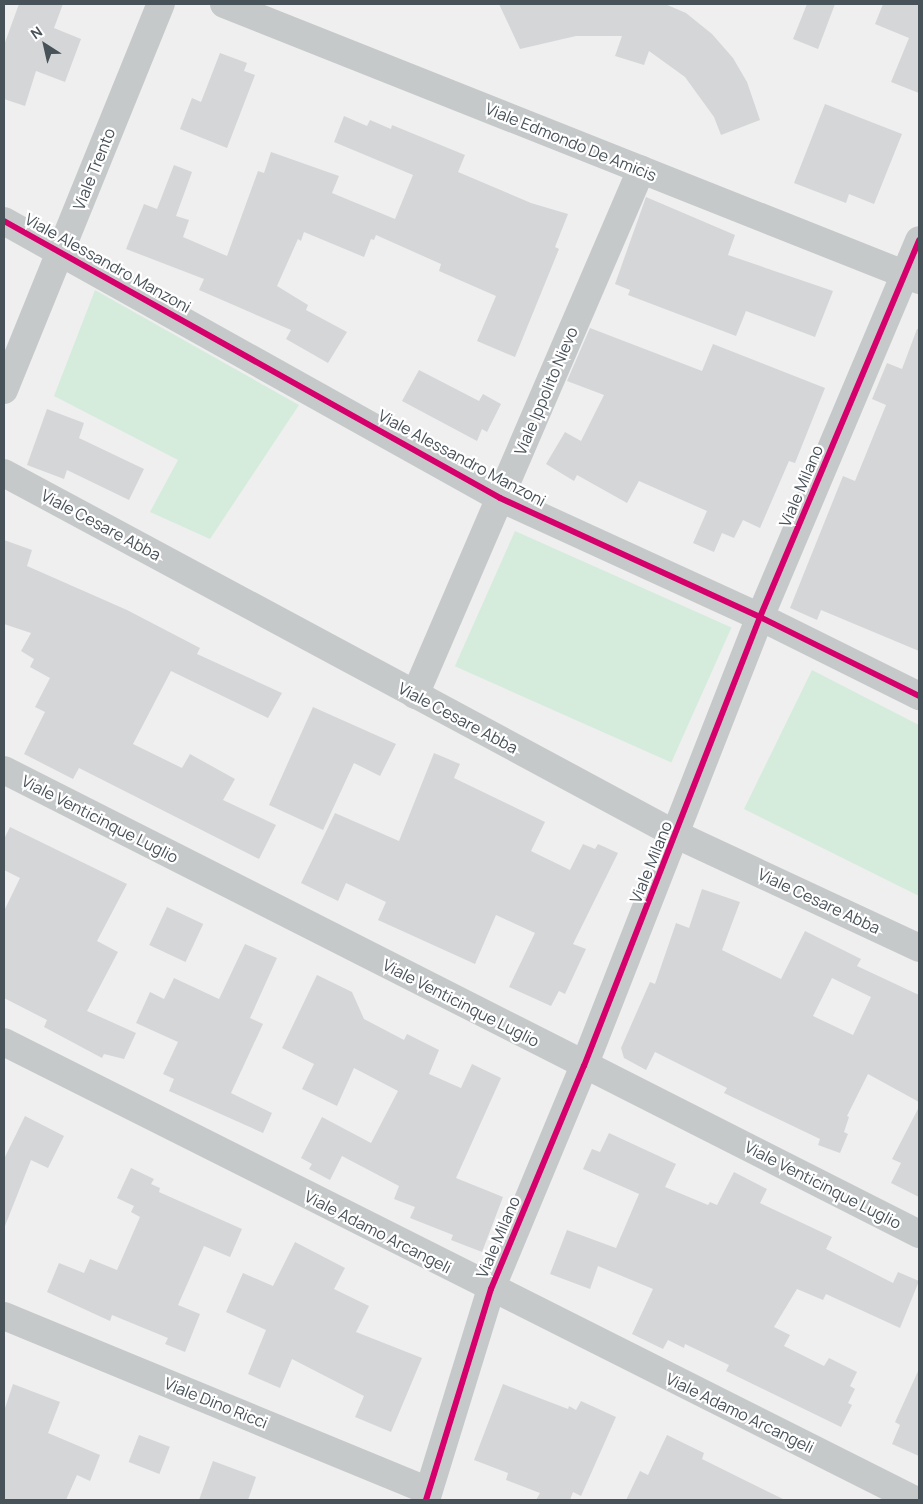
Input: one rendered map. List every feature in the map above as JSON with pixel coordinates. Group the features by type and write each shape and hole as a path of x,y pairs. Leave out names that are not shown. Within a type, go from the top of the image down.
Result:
{"street":[{"name":"Viale Trento","path":"4,390 161,4"},
{"name":"Viale Edmondo De Amicis","path":"224,4 912,278"},
{"name":"Viale Ippolito Nievo","path":"415,695 641,170"},
{"name":"Viale Alessandro Manzoni","path":"4,221 500,498 760,617 919,696"},
{"name":"Viale Milano","path":"427,1496 491,1289 584,1066 677,835 760,617 912,278 919,240"},
{"name":"Viale Cesare Abba","path":"4,472 677,835 919,948"},
{"name":"Viale Venticinque Luglio","path":"4,770 584,1066 919,1234"},
{"name":"Viale Adamo Arcangeli","path":"4,1042 491,1289 915,1500"},
{"name":"Viale Dino Ricci","path":"4,1316 427,1496"}],"green space":[{"path":"95,290 299,405 210,539 150,512 178,460 54,396"},
{"path":"515,531 732,627 671,763 455,666"},
{"path":"812,670 919,725 919,896 744,809"}],"building":[{"path":"19,4 63,4 54,28 81,39 65,82 36,71 25,106 4,99 4,45"},
{"path":"499,4 665,4 686,13 712,34 733,58 747,82 760,120 721,135 714,117 685,77 649,51 644,65 615,56 622,36 576,36 520,49"},
{"path":"807,4 835,4 818,49 793,39"},
{"path":"883,4 919,4 919,93 891,82 909,38 875,24"},
{"path":"220,53 247,63 244,71 255,75 227,148 180,129 192,98 201,102"},
{"path":"825,104 902,134 874,204 849,194 846,203 794,183"},
{"path":"344,116 367,126 370,120 391,129 392,125 465,155 458,172 531,203 568,214 555,247 559,249 515,357 477,341 496,296 439,271 441,264 376,235 374,240 371,239 364,257 304,232 301,241 298,239 277,286 308,305 306,310 347,332 328,363 286,339 291,330 199,290 204,279 126,249 144,204 157,209 174,165 192,172 176,216 189,220 183,237 227,256 258,171 264,173 271,152 339,176 332,193 395,219 413,175 334,142"},
{"path":"646,197 735,235 728,255 833,291 815,337 746,311 736,336 628,295 630,290 615,284"},
{"path":"590,328 702,371 713,344 825,388 795,463 789,461 760,528 743,520 734,538 722,533 714,552 693,543 707,511 639,481 627,503 577,475 574,481 546,464 565,432 581,441 604,395 567,381"},
{"path":"917,329 919,329 919,651 821,610 817,620 790,608 843,476 855,481 886,405 872,399 887,363 902,369"},
{"path":"419,370 479,401 483,394 501,404 487,432 482,429 477,441 402,401"},
{"path":"47,409 84,423 79,438 144,469 129,500 67,470 64,479 27,465"},
{"path":"4,540 32,550 27,566 127,610 200,648 197,654 282,693 268,718 171,671 133,744 182,768 190,754 235,779 223,800 276,825 259,859 79,768 73,779 24,754 45,712 35,707 50,678 30,667 34,659 21,651 31,633 4,624"},
{"path":"313,707 396,744 380,776 354,763 323,830 269,805"},
{"path":"434,753 460,764 454,778 545,822 531,851 570,870 583,844 595,849 598,844 618,853 573,944 586,949 565,994 559,991 551,1006 509,987 535,933 496,915 475,964 378,920 386,902 346,883 338,901 301,883 335,813 399,841"},
{"path":"10,827 127,884 97,941 118,952 87,1011 136,1033 124,1059 104,1054 102,1058 44,1027 47,1020 4,998 4,911 20,878 4,870 4,839"},
{"path":"702,889 740,902 722,950 781,979 805,931 861,959 857,966 919,995 919,1102 868,1074 847,1116 849,1117 844,1132 848,1134 840,1153 818,1145 820,1139 724,1093 727,1088 655,1052 646,1070 624,1058 621,1048 650,982 655,984 676,923 689,928","holes":["832,978 871,997 853,1035 813,1016"]},
{"path":"167,907 203,924 186,962 149,945"},
{"path":"245,944 277,958 250,1018 263,1024 231,1093 272,1113 263,1133 169,1091 174,1079 163,1074 178,1042 136,1023 150,992 164,999 174,978 219,999"},
{"path":"317,975 352,992 364,1019 404,1040 407,1034 439,1050 429,1074 461,1088 472,1064 501,1078 456,1178 503,1197 482,1252 451,1240 453,1235 410,1218 415,1207 394,1199 399,1186 342,1156 330,1180 309,1169 312,1164 301,1158 322,1117 371,1143 398,1091 354,1068 337,1106 302,1089 314,1064 282,1048"},
{"path":"919,1107 919,1197 891,1183 901,1163 892,1159"},
{"path":"25,1116 64,1136 48,1168 31,1160 5,1226 4,1159"},
{"path":"609,1133 676,1164 665,1187 708,1205 710,1202 717,1205 734,1172 767,1189 760,1203 832,1237 826,1249 893,1283 898,1272 919,1281 900,1328 826,1294 823,1300 797,1289 774,1327 790,1335 784,1346 824,1366 829,1358 857,1372 850,1386 855,1389 848,1403 852,1405 841,1427 726,1371 729,1365 685,1344 684,1348 668,1340 663,1349 632,1334 653,1289 598,1266 590,1289 550,1274 567,1230 616,1248 639,1194 583,1169 592,1149 600,1152"},
{"path":"131,1168 154,1179 151,1184 160,1188 159,1192 242,1229 230,1257 204,1246 178,1305 200,1314 185,1352 165,1344 168,1338 112,1315 110,1321 47,1292 59,1263 84,1273 90,1259 117,1270 140,1217 131,1212 134,1206 117,1198"},
{"path":"295,1242 345,1268 334,1289 369,1306 356,1332 422,1358 391,1432 355,1417 364,1396 292,1359 280,1388 248,1374 266,1330 226,1312 243,1273 273,1286"},
{"path":"919,1369 919,1456 892,1444 900,1425 895,1422"},
{"path":"13,1384 60,1402 48,1433 100,1455 90,1481 77,1475 66,1500 4,1500 4,1411"},
{"path":"503,1384 568,1409 569,1406 576,1410 581,1401 616,1417 581,1496 573,1492 570,1500 536,1500 540,1493 506,1480 508,1473 474,1460"},
{"path":"139,1435 170,1447 159,1474 129,1462"},
{"path":"667,1435 704,1453 702,1459 785,1500 626,1500 640,1471 648,1475"},
{"path":"213,1461 256,1477 248,1500 199,1500"}],"cycle path":[{"path":"4,221 500,498 760,617 919,696"},
{"path":"426,1500 491,1289 584,1066 760,617 919,240"}]}
